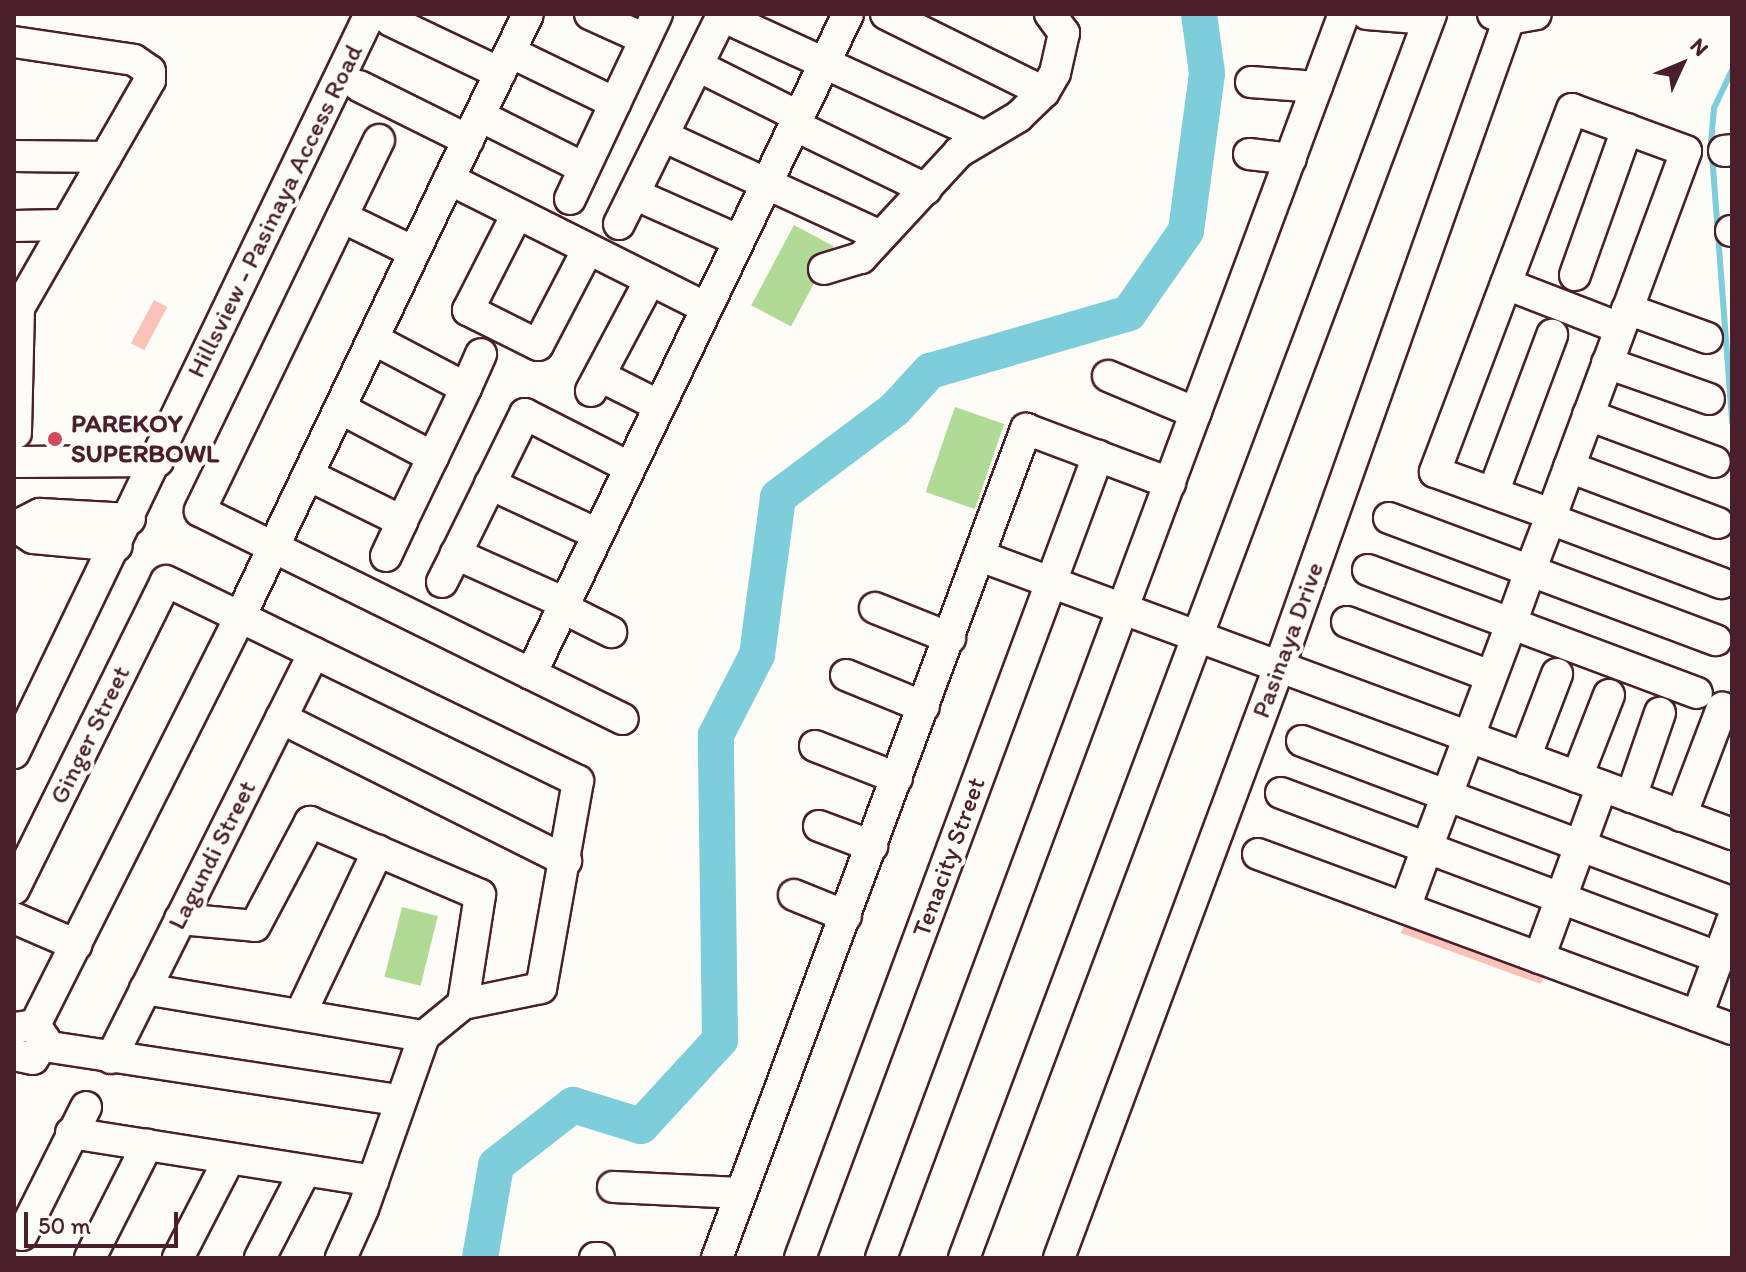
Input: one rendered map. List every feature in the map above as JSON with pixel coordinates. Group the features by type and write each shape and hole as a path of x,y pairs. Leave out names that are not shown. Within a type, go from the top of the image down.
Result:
{"street":[{"path":"398,1100 24,1048 240,617 528,14"},
{"path":"570,199 651,27 590,14"},
{"path":"531,674 848,14"},
{"path":"886,14 1044,92"},
{"path":"824,269 855,263 926,189 983,136 1018,117 1044,92 1055,73 1064,33 1050,14"},
{"path":"881,1258 1344,14"},
{"path":"964,1258 1430,16 1367,14"},
{"path":"619,224 722,15 824,65 983,136"},
{"name":"Pasinaya Drive","path":"1059,1258 1279,667 1513,16"},
{"path":"380,17 615,103"},
{"name":"Hillsview - Pasinaya Access Road","path":"14,753 158,461 260,233 380,17"},
{"path":"14,42 134,60 150,71 146,90 16,308 15,448 158,461"},
{"path":"698,66 926,189"},
{"path":"1251,82 1317,87"},
{"path":"359,86 584,168"},
{"path":"1405,908 1511,624 1550,516 1686,151 1572,109 1435,472 1493,493 1550,516 1721,583"},
{"path":"1575,275 1627,129"},
{"path":"663,136 880,236"},
{"path":"379,140 200,511 623,719"},
{"path":"1249,154 1291,159"},
{"path":"14,156 106,157"},
{"path":"449,179 705,307"},
{"path":"634,194 738,240"},
{"path":"517,214 468,310 538,345 588,249"},
{"path":"342,217 414,252"},
{"path":"14,226 64,225"},
{"path":"650,280 596,383 658,405"},
{"path":"1506,284 1707,338"},
{"path":"1493,493 1552,335"},
{"path":"373,339 466,388"},
{"path":"386,556 481,354"},
{"path":"1607,363 1709,399"},
{"path":"1108,376 1196,413"},
{"path":"442,582 531,401 629,467"},
{"path":"341,409 433,457"},
{"path":"1588,415 1715,462"},
{"path":"717,1258 1026,429 1170,483"},
{"name":"Tenacity Street","path":"800,1258 1098,456"},
{"path":"1569,467 1718,523"},
{"path":"308,475 402,521"},
{"path":"490,484 597,534"},
{"path":"1389,518 1716,640"},
{"path":"15,527 33,538 124,532"},
{"path":"456,554 611,632"},
{"path":"980,556 1732,834"},
{"path":"1368,570 1709,701 1681,816"},
{"name":"Ginger Street","path":"14,889 166,581 240,617"},
{"path":"875,608 950,638"},
{"path":"240,617 578,781 541,988 463,1004 424,1036 398,1100 373,1181 341,1258"},
{"path":"1347,622 1491,676"},
{"name":"Lagundi Street","path":"111,1058 314,653"},
{"path":"1525,758 1557,674"},
{"path":"846,675 924,707"},
{"path":"1539,958 1579,846 1609,695"},
{"path":"1631,797 1660,713"},
{"path":"281,718 566,861"},
{"path":"1302,741 1732,903"},
{"path":"815,746 897,778"},
{"path":"1281,793 1718,957"},
{"path":"180,919 255,926 310,822 480,895 463,1004"},
{"path":"819,826 872,846"},
{"path":"300,1015 378,851"},
{"path":"1258,854 1732,1029"},
{"path":"794,895 846,916"},
{"path":"14,918 76,945"},
{"path":"1697,1016 1732,921"},
{"path":"145,989 424,1036"},
{"path":"23,1242 71,1133 86,1107"},
{"path":"71,1133 373,1181"},
{"path":"90,1258 147,1145"},
{"path":"178,1258 229,1159"},
{"path":"260,1258 305,1171"},
{"path":"613,1187 741,1193"}],"green space":[{"path":"794,225 834,246 791,326 751,305"},
{"path":"955,407 1004,424 975,509 926,492"},
{"path":"402,907 438,916 420,986 385,977"}],"building":[{"path":"154,300 167,307 144,350 131,343"},
{"path":"1406,919 1546,970 1541,984 1401,933"}],"waterway":[{"path":"480,1258 496,1165 573,1105 641,1126 720,1040 716,735 757,655 778,497 895,409 930,371 1129,313 1186,231 1207,73 1199,14"},
{"path":"1732,70 1714,108 1711,141 1732,422"}],"place":[{"name":"PAREKOY SUPERBOWL","path":"55,439"}]}
